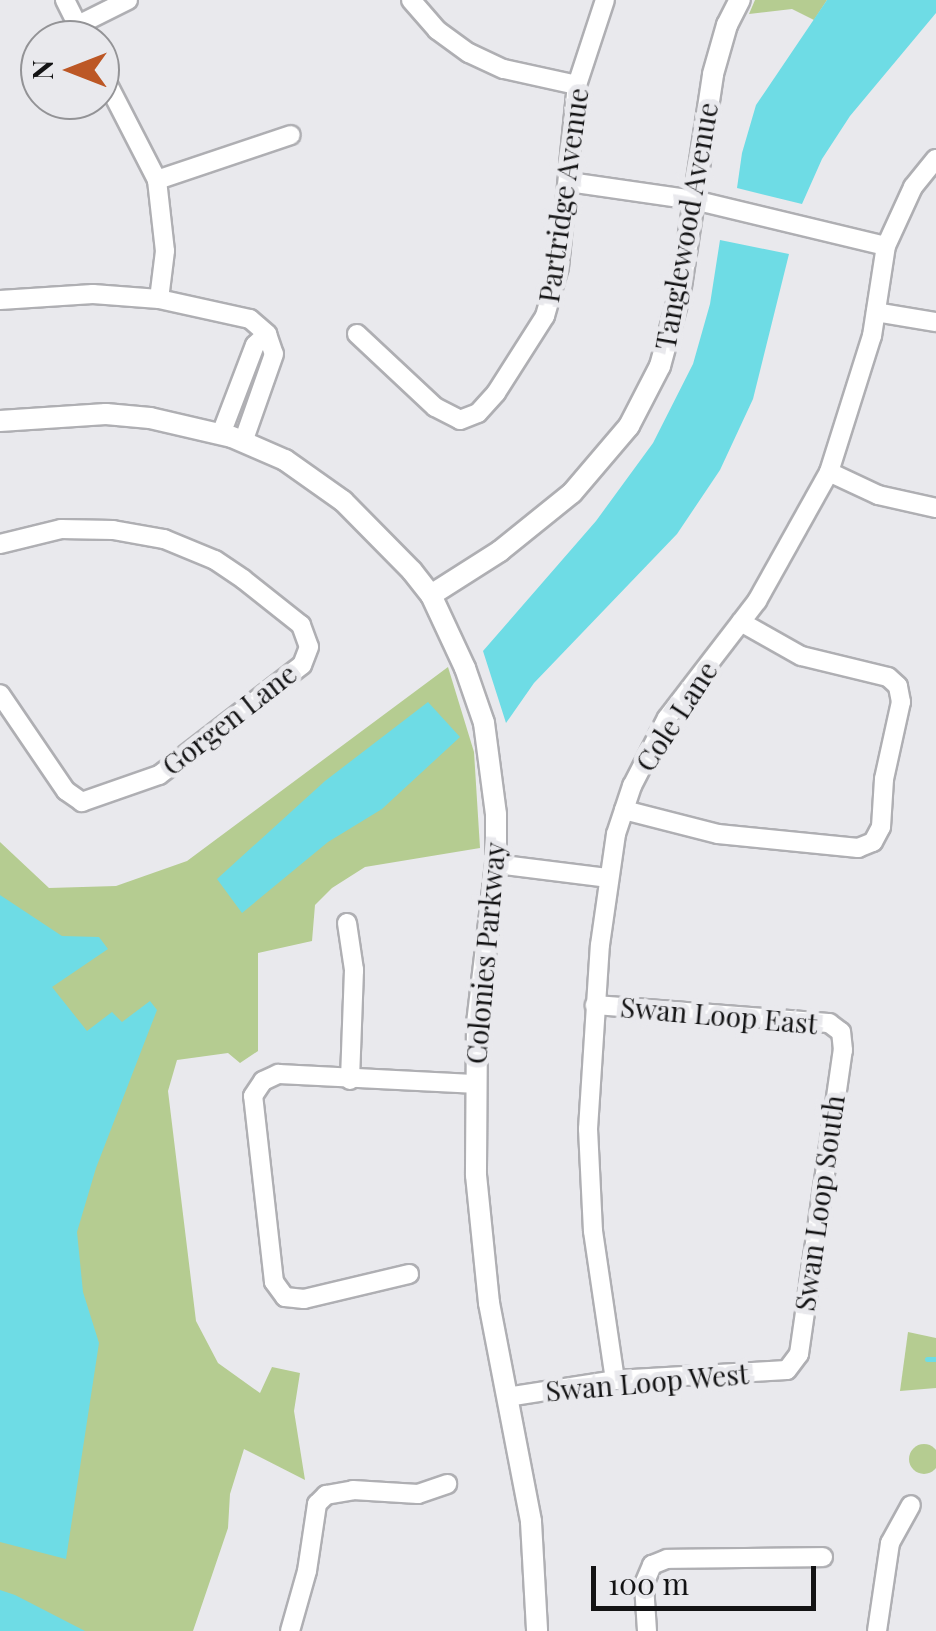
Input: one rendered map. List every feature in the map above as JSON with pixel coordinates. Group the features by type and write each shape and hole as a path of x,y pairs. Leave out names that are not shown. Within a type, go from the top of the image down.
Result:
{"street":[{"path":"100,20 128,0"},
{"path":"410,0 437,30 470,53 504,69 578,84"},
{"name":"Partridge Avenue","path":"357,334 435,407 460,420 478,412 496,393 546,316 559,267 578,84 605,0"},
{"name":"Tanglewood Avenue","path":"430,595 500,551 572,493 629,426 660,366 680,293 713,74 727,25 740,0"},
{"path":"120,107 158,180 166,251 160,299"},
{"path":"158,180 291,136"},
{"name":"Cole Lane","path":"615,1380 589,1186 595,1004 608,878 624,810 667,718 774,574 829,472 856,396 876,312 886,246 913,187 936,160"},
{"path":"569,182 694,200 886,246"},
{"path":"0,300 93,294 160,299 250,320 267,334 274,354 243,442"},
{"path":"876,312 936,322"},
{"path":"221,434 255,346 267,334"},
{"name":"Colonies Parkway","path":"0,421 106,414 150,418 221,434 285,460 342,500 383,538 430,595 465,668 484,723 492,765 496,864 474,1084 481,1236 531,1522 536,1631"},
{"path":"829,472 878,495 936,508"},
{"name":"Gorgen Lane","path":"0,544 61,530 113,530 164,540 215,560 243,579 301,625 309,647 302,665 159,775 82,802 66,791 0,694"},
{"path":"624,810 718,834 858,848 873,842 882,827 884,780 901,702 898,686 888,677 801,656 741,622"},
{"path":"496,864 608,878"},
{"path":"347,923 354,970 350,1080"},
{"name":"Swan Loop East","path":"595,1004 830,1023 841,1032"},
{"name":"Swan Loop South","path":"787,1370 799,1354 843,1050 841,1032"},
{"path":"409,1274 304,1298 285,1297 274,1282 273,1243 257,1156 253,1096 264,1081 278,1074 474,1084"},
{"name":"Swan Loop West","path":"507,1397 615,1380 787,1370"},
{"path":"290,1631 307,1571 316,1504 326,1495 353,1490 418,1494 447,1484"},
{"path":"877,1631 890,1544 912,1505"},
{"path":"648,1631 644,1584 652,1565 667,1559 823,1557"}],"green space":[{"path":"755,0 827,0 814,20 792,9 749,14"},
{"path":"448,667 474,752 480,848 365,867 332,888 315,905 312,941 258,953 258,1051 240,1063 228,1053 177,1060 168,1091 196,1321 218,1363 260,1393 272,1367 300,1373 294,1411 305,1480 244,1449 230,1494 228,1528 193,1631 0,1631 0,842 49,888 116,886 187,861"},
{"path":"908,1332 936,1338 936,1388 900,1391"},
{"path":"924,1444 935,1448 939,1459 935,1470 924,1474 913,1470 909,1459 913,1448"}],"water":[{"path":"827,0 936,0 936,13 850,116 822,159 802,204 737,188 756,105"},
{"path":"720,240 789,254 753,399 720,470 677,534 534,683 506,723 483,651 596,521 653,443 693,364 710,304"},
{"path":"428,702 460,737 382,809 328,842 242,913 217,879 325,781"},
{"path":"0,895 62,936 99,937 108,949 52,987 87,1031 112,1012 122,1022 150,1001 157,1010 96,1168 77,1232 83,1292 99,1343 66,1559 0,1542"},
{"path":"0,1590 15,1595 85,1631 0,1631"}],"waterway":[{"path":"927,1359 936,1359"}]}
